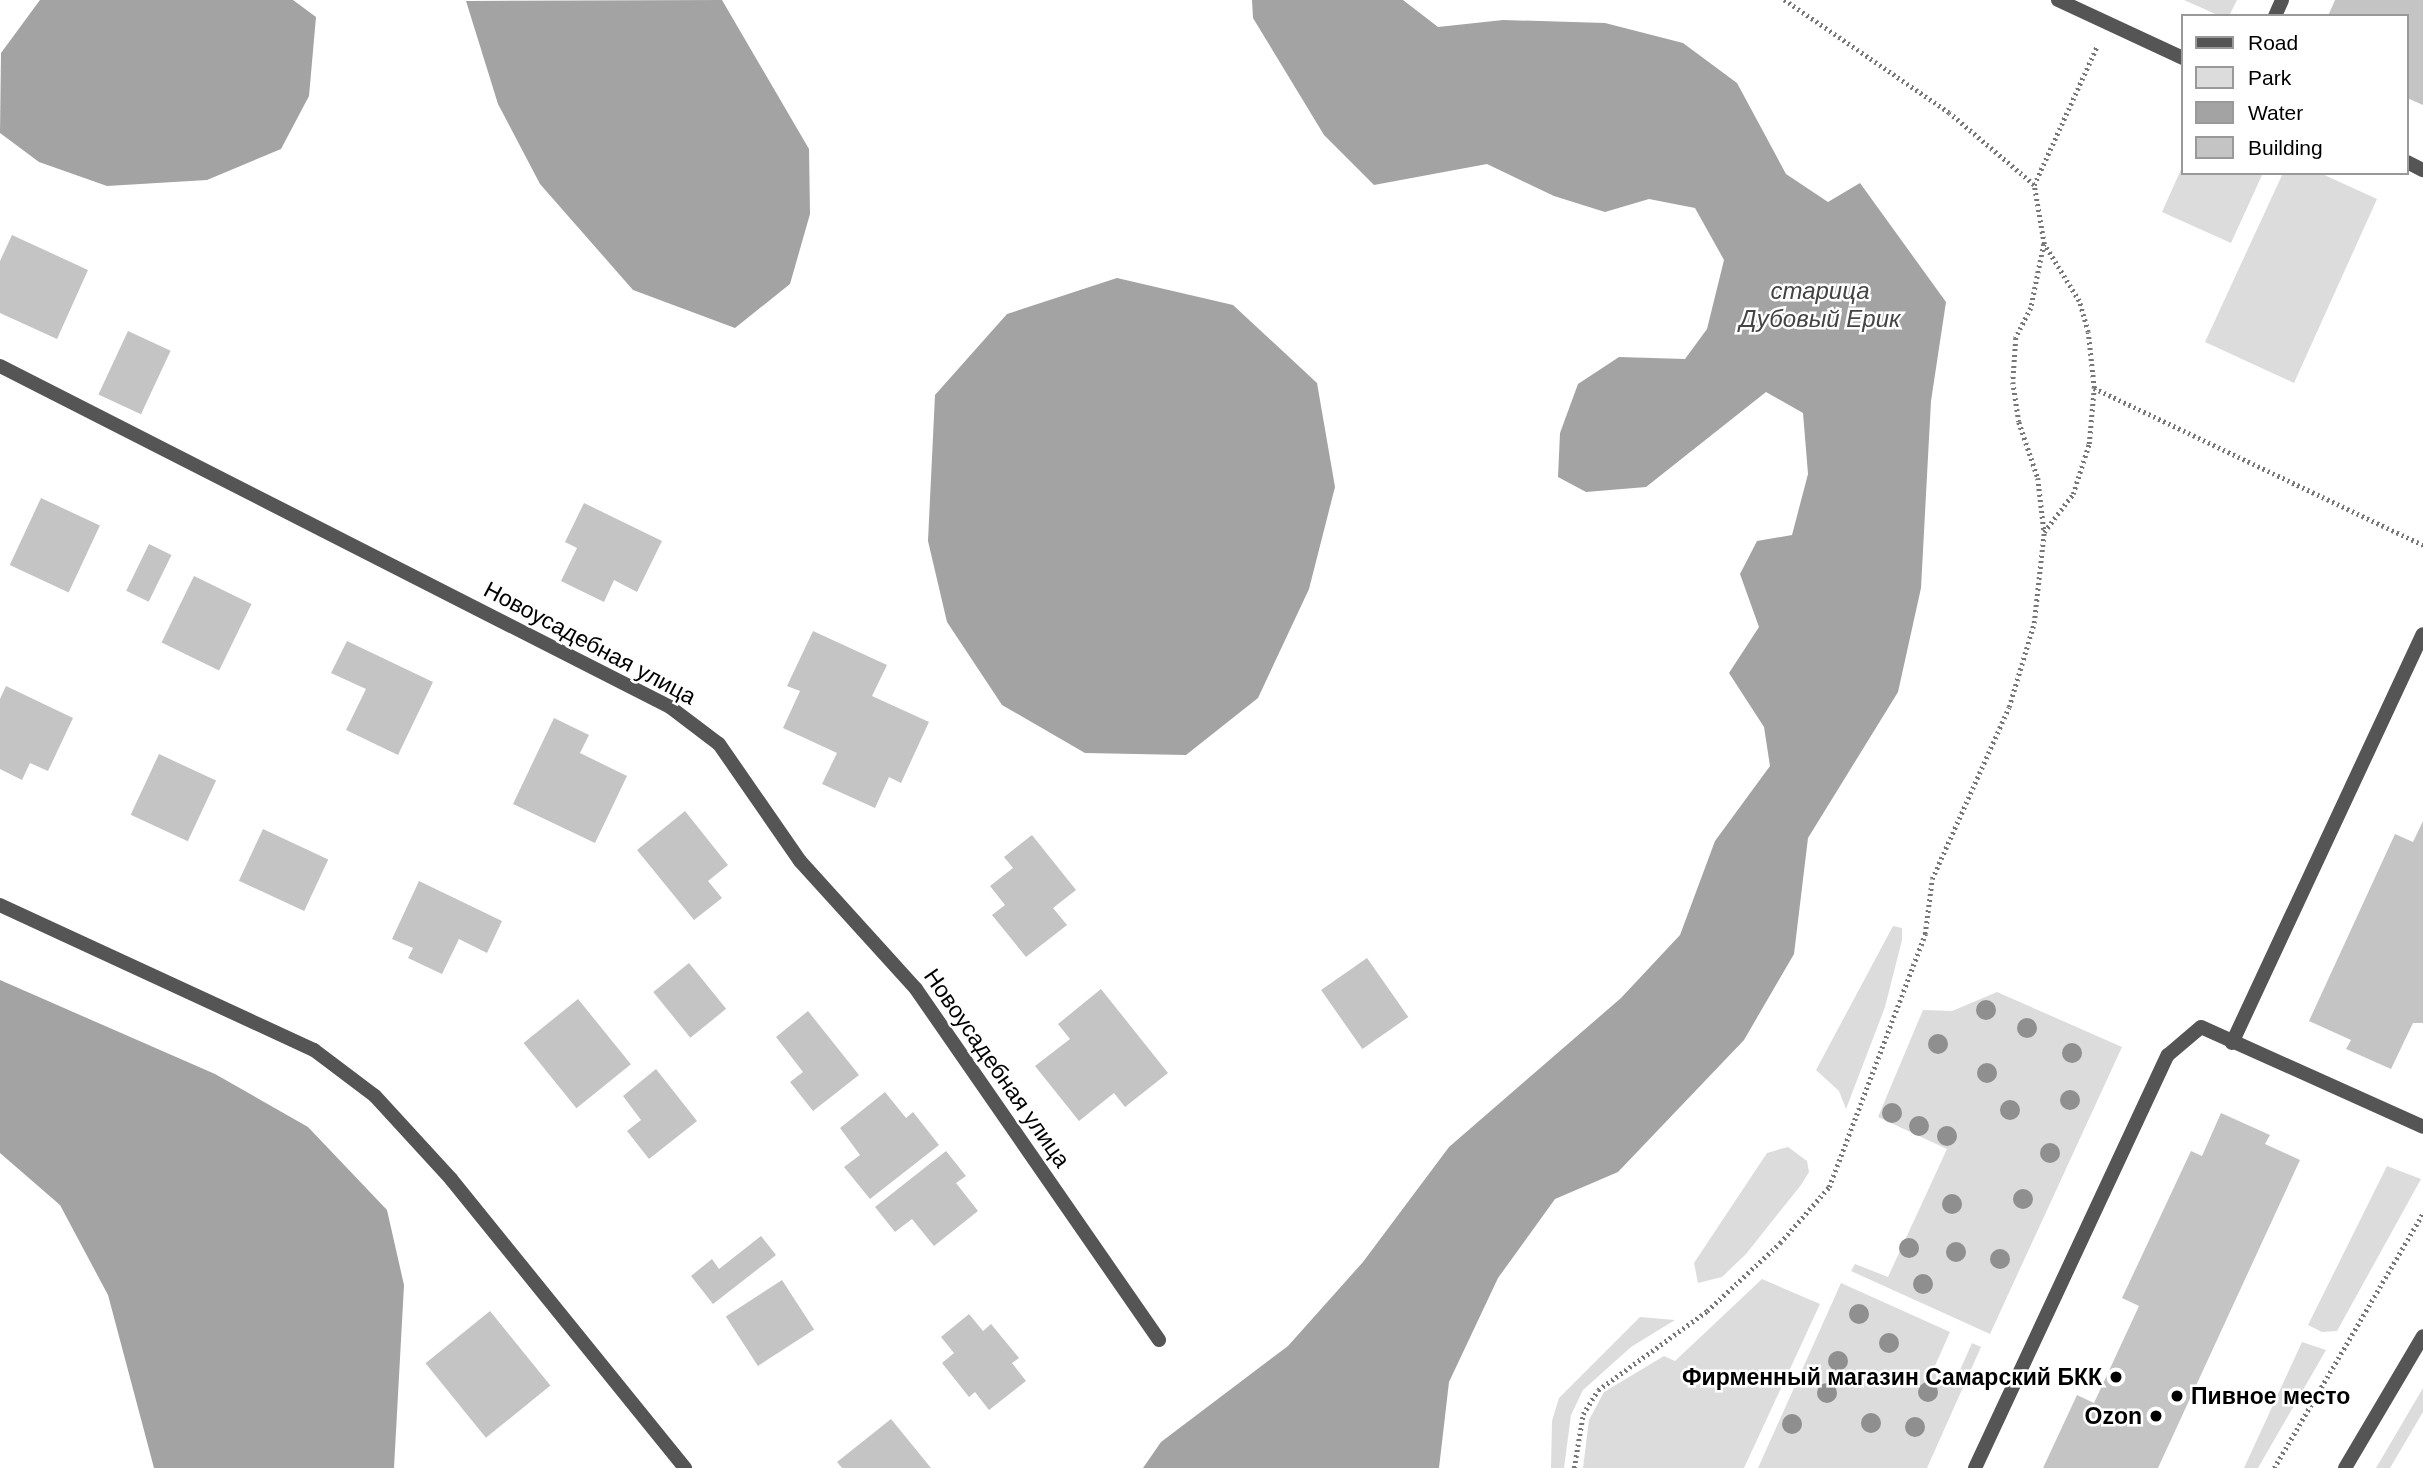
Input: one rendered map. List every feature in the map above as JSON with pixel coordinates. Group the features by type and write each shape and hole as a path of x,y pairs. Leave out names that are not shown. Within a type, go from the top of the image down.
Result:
{"street":[{"path":"2058,0 2182,58"},
{"name":"Новоусадебная улица","path":"0,366 670,707 719,744 800,861 916,989 1159,1340"},
{"path":"2232,1043 2423,634"},
{"path":"0,905 314,1050 375,1096 451,1179 685,1468"},
{"path":"1975,1468 2168,1055 2201,1027 2423,1127"},
{"path":"2345,1468 2423,1336"}],"path":[{"path":"1784,0 1949,113 2034,185"},
{"path":"1574,1468 1583,1414 1598,1390 1707,1311 1780,1244 1829,1187 1925,934 1933,879 2009,708 2034,623 2044,532 2038,478 2019,422 2014,382 2016,338 2031,308 2044,244 2034,185 2108,23"},
{"path":"2044,244 2079,301 2094,388 2089,444 2077,481 2044,532"},
{"path":"2094,388 2423,545"},
{"path":"2274,1468 2423,1213"}],"green space":[{"path":"2184,0 2237,0 2230,14 2216,14"},
{"path":"2182,167 2182,175 2262,175 2231,243 2162,212"},
{"path":"2282,175 2324,175 2377,199 2294,383 2205,342"},
{"path":"1893,926 1902,928 1902,940 1885,1007 1846,1109 1839,1091 1816,1070"},
{"path":"1997,992 2122,1047 1990,1334 1851,1271 1855,1264 1888,1277 1947,1149 1878,1117 1923,1010 1952,1011"},
{"path":"1788,1147 1807,1161 1809,1172 1801,1185 1746,1254 1722,1277 1698,1283 1694,1263 1767,1153"},
{"path":"2387,1166 2421,1179 2337,1331 2322,1332 2308,1325"},
{"path":"1762,1279 1820,1304 1744,1468 1583,1468 1589,1420 1604,1392 1664,1356 1675,1361"},
{"path":"1841,1283 1950,1332 1934,1368 1956,1379 1972,1343 1981,1347 1927,1468 1758,1468"},
{"path":"1640,1317 1675,1320 1631,1347 1583,1390 1571,1415 1564,1468 1551,1468 1552,1421 1559,1398"},
{"path":"2302,1342 2326,1350 2258,1468 2244,1468"},
{"path":"2423,1388 2423,1412 2390,1468 2376,1468"}],"water":[{"path":"40,0 293,0 316,17 309,96 281,149 207,180 107,186 39,162 0,133 1,53"},
{"path":"722,0 809,149 810,214 790,284 735,328 633,290 540,184 498,104 466,1"},
{"name":"старица Дубовый Ерик","path":"1252,0 1403,0 1438,27 1503,20 1605,23 1683,43 1737,83 1786,174 1828,202 1860,183 1946,302 1931,401 1921,588 1898,692 1808,838 1794,954 1744,1040 1618,1172 1555,1199 1498,1278 1449,1382 1439,1468 1143,1468 1161,1442 1288,1346 1363,1262 1449,1147 1621,998 1680,935 1715,841 1770,766 1764,727 1729,673 1759,627 1740,574 1757,541 1792,535 1808,474 1803,413 1766,392 1646,487 1586,492 1558,477 1560,433 1578,384 1619,357 1685,359 1707,329 1724,260 1695,208 1649,199 1605,212 1554,196 1487,164 1374,185 1324,135 1253,18"},
{"path":"1117,278 1233,305 1317,383 1335,487 1309,589 1258,698 1186,755 1085,753 1002,705 947,622 928,541 935,395 1007,314"},
{"path":"0,980 215,1074 308,1127 387,1210 404,1285 394,1468 154,1468 108,1295 60,1205 0,1153"}],"building":[{"path":"2335,0 2423,0 2423,105 2409,99 2409,14 2329,14"},
{"path":"12,235 88,270 57,339 0,313 0,261"},
{"path":"128,331 171,351 141,414 98,394"},
{"path":"41,498 100,525 69,593 10,565"},
{"path":"584,503 662,541 637,592 614,580 604,602 561,581 577,548 565,542"},
{"path":"149,544 171,555 149,602 126,591"},
{"path":"194,576 252,604 219,671 162,643"},
{"path":"813,631 887,665 872,696 929,722 901,783 889,777 875,808 822,784 837,753 783,728 800,691 787,686"},
{"path":"347,641 433,682 398,755 346,730 366,689 331,673"},
{"path":"6,686 73,718 48,771 30,763 22,780 0,769 0,699"},
{"path":"554,718 589,735 580,753 627,776 595,843 513,804"},
{"path":"159,754 216,781 188,841 131,815"},
{"path":"685,811 728,865 708,881 722,898 694,920 637,850"},
{"path":"2423,821 2423,1023 2413,1023 2391,1069 2346,1049 2351,1040 2309,1021 2395,834 2413,842"},
{"path":"263,829 328,859 304,911 239,881"},
{"path":"1032,835 1076,890 1053,908 1067,925 1026,957 992,915 1005,905 990,886 1013,868 1004,857"},
{"path":"419,881 502,921 487,953 459,939 442,974 408,958 413,948 392,939"},
{"path":"1367,958 1408,1017 1362,1049 1321,990"},
{"path":"689,963 726,1009 690,1038 653,992"},
{"path":"1101,989 1168,1073 1125,1107 1114,1093 1079,1121 1035,1066 1070,1039 1058,1024"},
{"path":"578,999 631,1064 576,1108 524,1043"},
{"path":"808,1011 859,1075 813,1111 790,1082 803,1072 776,1037"},
{"path":"656,1069 697,1121 649,1159 627,1131 641,1120 623,1096"},
{"path":"885,1092 906,1118 913,1112 939,1145 870,1199 844,1167 860,1155 840,1128"},
{"path":"2221,1113 2270,1135 2265,1144 2300,1160 2158,1468 2043,1468 2077,1395 2094,1403 2139,1306 2122,1298 2191,1151 2202,1156"},
{"path":"946,1151 966,1176 956,1183 978,1211 934,1246 912,1219 895,1232 875,1207"},
{"path":"761,1236 776,1255 713,1304 691,1276 712,1259 719,1269"},
{"path":"782,1280 814,1329 758,1366 726,1316"},
{"path":"490,1311 550,1386 486,1438 425,1363"},
{"path":"969,1314 983,1331 991,1324 1019,1358 1012,1363 1026,1381 989,1410 975,1392 969,1397 942,1363 954,1353 941,1337"},
{"path":"891,1419 931,1468 842,1468 837,1462"}],"place":[{"name":"Фирменный магазин Самарский БКК","path":"2116,1377"},
{"name":"Пивное место","path":"2177,1396"},
{"name":"Ozon","path":"2156,1416"}]}
